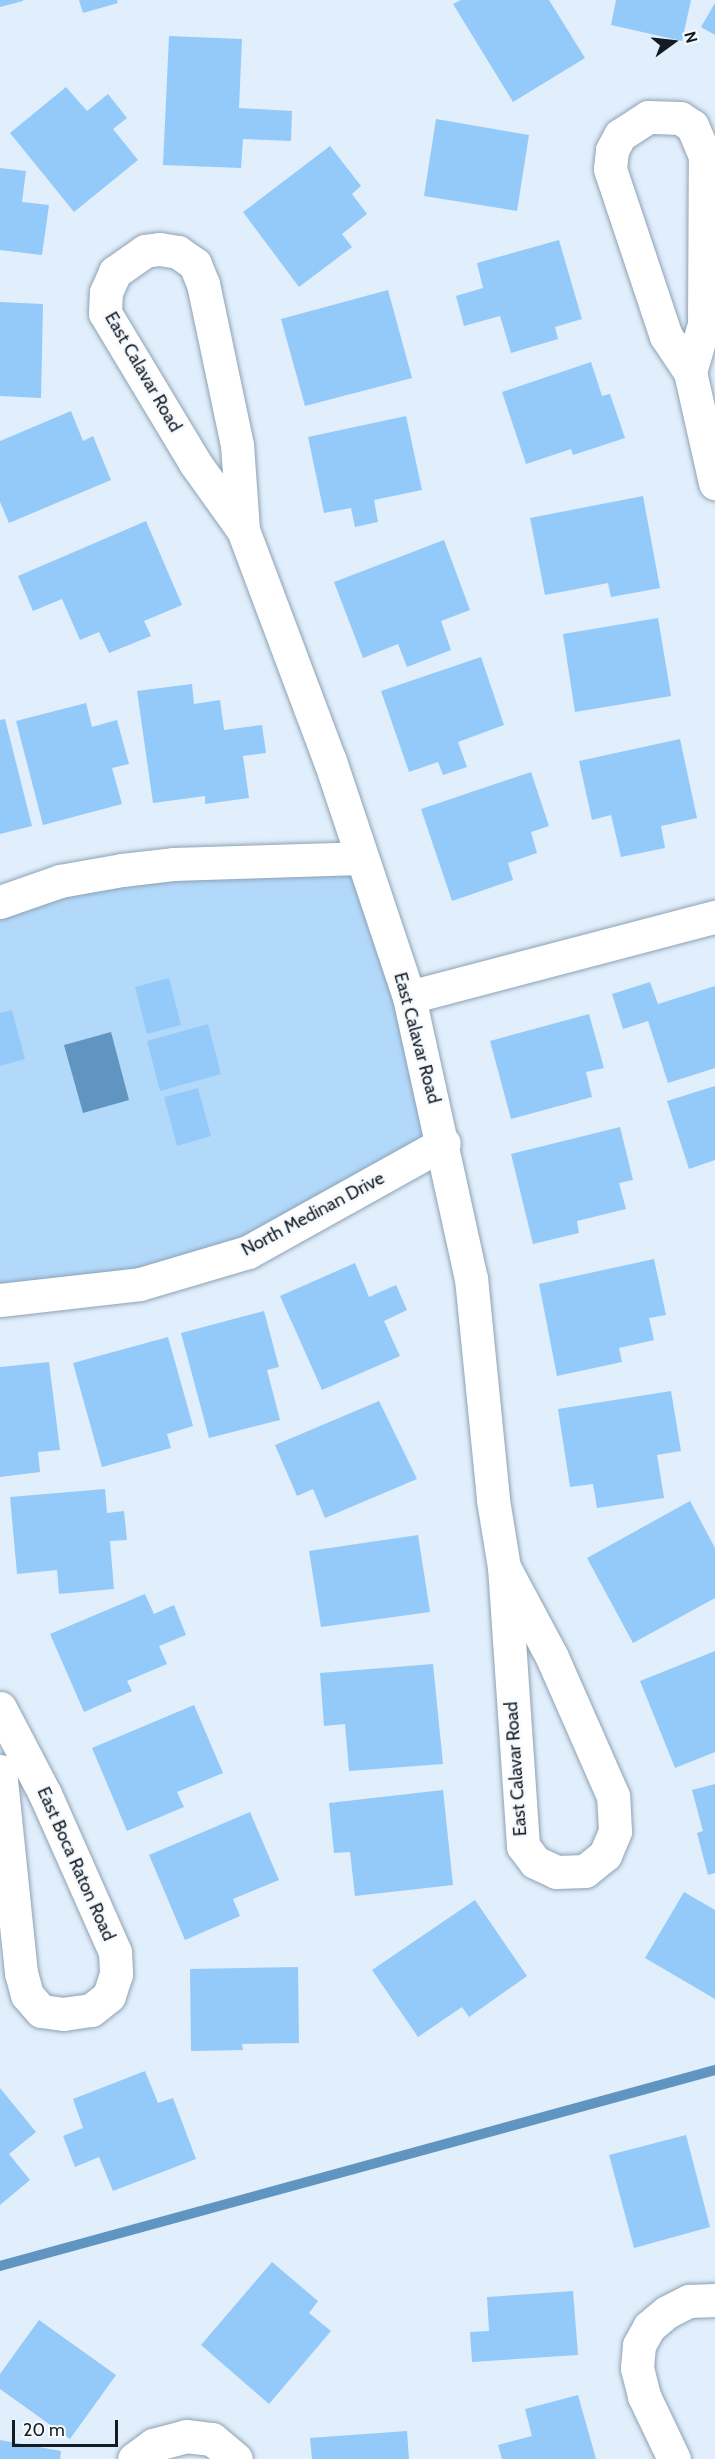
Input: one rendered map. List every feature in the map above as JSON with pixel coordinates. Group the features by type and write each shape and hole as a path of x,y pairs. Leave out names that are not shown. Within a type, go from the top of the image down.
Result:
{"street":[{"path":"690,372 704,324 705,156 692,126 680,118 648,117 620,135 612,150 610,170 666,336 690,372 715,483"},
{"name":"East Calavar Road","path":"243,530 237,445 202,284 195,264 178,252 159,249 145,251 115,272 106,292 105,313 195,463 243,530 330,761 360,858 409,998 444,1143 471,1278 493,1500 504,1567 523,1846 535,1862 556,1872 585,1871 605,1855 615,1831 613,1796 552,1657 504,1567"},
{"path":"0,902 60,881 122,870 173,864 360,858"},
{"path":"409,998 715,917"},
{"name":"North Medinan Drive","path":"0,1300 140,1284 248,1252 444,1143"},
{"name":"East Boca Raton Road","path":"0,1708 45,1794 115,1952 116,1974 109,1995 91,2010 63,2014 41,2011 27,1995 21,1974 0,1771"},
{"path":"674,2459 644,2396 637,2368 639,2345 649,2327 667,2312 689,2301 715,2300"},
{"path":"134,2459 153,2445 186,2436 212,2439 236,2459"}],"shaded area":[{"path":"360,858 444,1143 248,1252 0,1300 0,902 18,895"},
{"path":"111,1032 129,1100 83,1113 64,1045"}],"building":[{"path":"0,0 23,0 23,1 0,7"},
{"path":"79,0 117,0 118,3 83,13"},
{"path":"461,0 549,0 585,58 513,102 453,4"},
{"path":"616,0 691,0 682,41 611,25"},
{"path":"715,3 715,35 701,27"},
{"path":"169,36 242,39 239,108 292,111 291,141 243,139 241,168 163,165"},
{"path":"66,87 87,111 108,94 127,118 113,129 138,160 74,212 10,133"},
{"path":"436,119 529,135 517,211 424,196"},
{"path":"330,146 361,186 352,194 367,214 342,234 352,247 299,287 243,212"},
{"path":"0,168 26,171 22,202 49,205 42,255 0,250"},
{"path":"559,240 582,319 555,327 558,339 511,353 500,316 464,326 456,296 483,288 477,263"},
{"path":"388,290 412,378 305,406 281,319"},
{"path":"0,302 43,304 41,398 0,396"},
{"path":"591,362 602,396 610,394 625,438 573,455 571,449 526,464 502,392"},
{"path":"71,411 83,441 93,436 111,480 9,523 0,502 0,441"},
{"path":"406,416 422,490 374,500 378,522 355,527 351,508 324,513 308,437"},
{"path":"643,496 660,588 611,597 608,583 545,595 530,518"},
{"path":"146,521 182,605 144,621 151,636 109,653 99,632 80,640 62,599 33,611 18,576"},
{"path":"444,540 470,610 441,621 451,650 407,667 398,644 363,658 334,582"},
{"path":"658,618 671,696 575,712 563,634"},
{"path":"481,657 504,725 458,742 467,767 443,775 438,762 409,772 381,691"},
{"path":"192,684 194,704 220,700 224,730 262,725 266,753 243,756 249,798 205,804 205,796 153,803 137,691"},
{"path":"86,703 92,727 117,720 129,764 112,768 122,804 43,825 16,721"},
{"path":"5,719 32,826 0,834 0,720"},
{"path":"680,739 697,818 661,826 665,848 621,857 611,815 592,820 579,761"},
{"path":"531,772 549,826 531,832 537,853 508,863 513,880 452,901 421,809"},
{"path":"169,978 181,1025 147,1034 135,987"},
{"path":"650,982 658,1004 715,986 715,1068 668,1083 648,1021 623,1029 612,994"},
{"path":"12,1010 25,1059 0,1066 0,1013"},
{"path":"589,1014 604,1068 586,1072 592,1097 511,1119 490,1041"},
{"path":"208,1024 221,1074 160,1091 147,1041"},
{"path":"715,1086 715,1160 689,1169 667,1101"},
{"path":"198,1088 211,1136 177,1146 164,1097"},
{"path":"620,1127 633,1180 619,1183 626,1209 577,1221 579,1233 533,1244 511,1154"},
{"path":"654,1259 666,1315 649,1318 654,1340 619,1348 622,1362 557,1376 539,1284"},
{"path":"355,1263 369,1297 396,1285 407,1310 384,1321 400,1356 322,1390 280,1296"},
{"path":"264,1311 279,1367 267,1370 280,1420 209,1438 181,1333"},
{"path":"168,1337 193,1426 167,1434 171,1448 102,1467 73,1363"},
{"path":"49,1362 60,1450 38,1452 40,1472 0,1477 0,1367"},
{"path":"671,1391 681,1451 657,1455 664,1498 597,1508 593,1484 570,1487 558,1409"},
{"path":"379,1401 417,1479 325,1518 313,1489 297,1496 275,1445"},
{"path":"105,1489 107,1513 124,1511 127,1540 110,1541 114,1589 59,1594 57,1570 17,1574 10,1497"},
{"path":"690,1501 715,1548 715,1598 633,1643 587,1558"},
{"path":"418,1535 430,1612 321,1627 309,1551"},
{"path":"145,1594 154,1614 174,1605 186,1635 159,1646 167,1664 127,1681 132,1691 84,1712 50,1634"},
{"path":"715,1651 715,1752 675,1768 640,1681"},
{"path":"433,1664 443,1764 349,1771 345,1724 324,1726 320,1673"},
{"path":"194,1705 223,1773 177,1792 184,1807 127,1831 92,1748"},
{"path":"715,1784 715,1873 708,1875 697,1833 703,1831 692,1790"},
{"path":"443,1790 453,1885 355,1896 350,1852 334,1853 329,1803"},
{"path":"250,1812 279,1880 233,1899 240,1916 185,1940 149,1855"},
{"path":"684,1892 715,1910 715,1999 645,1958"},
{"path":"475,1900 527,1976 469,2017 462,2007 418,2037 372,1970"},
{"path":"298,1967 299,2043 242,2044 243,2050 191,2051 190,1969"},
{"path":"145,2071 158,2103 173,2098 196,2159 113,2191 99,2157 75,2167 63,2136 83,2128 73,2099"},
{"path":"0,2088 36,2132 9,2154 30,2180 0,2205"},
{"path":"686,2135 710,2227 634,2248 609,2155"},
{"path":"272,2262 318,2301 309,2313 331,2331 269,2404 201,2345"},
{"path":"573,2291 578,2355 472,2362 470,2332 489,2331 487,2297"},
{"path":"39,2320 116,2375 70,2439 0,2389 0,2374"},
{"path":"578,2395 596,2459 502,2459 498,2445 532,2436 525,2409"},
{"path":"407,2431 409,2459 312,2459 310,2438"},
{"path":"0,2440 61,2451 60,2459 0,2459"}],"waterway":[{"path":"0,2266 715,2070"}]}
